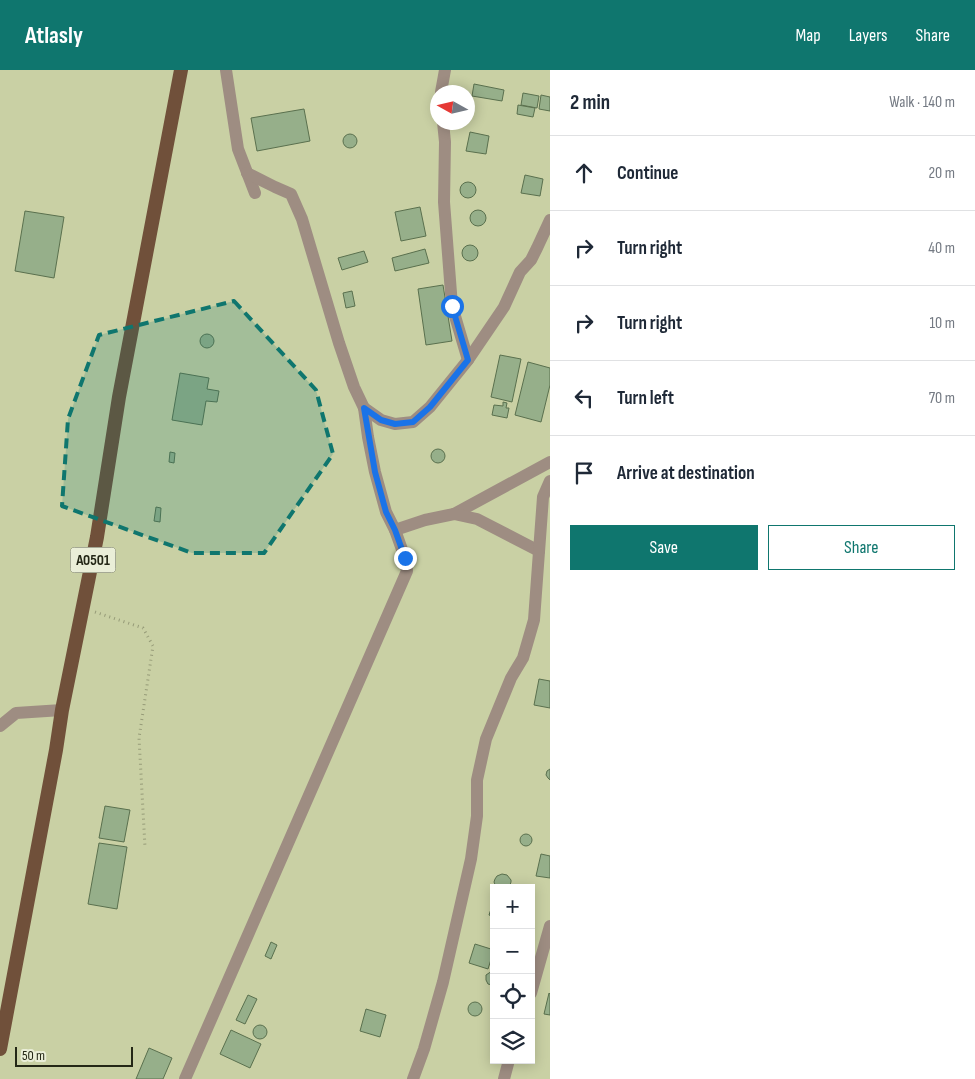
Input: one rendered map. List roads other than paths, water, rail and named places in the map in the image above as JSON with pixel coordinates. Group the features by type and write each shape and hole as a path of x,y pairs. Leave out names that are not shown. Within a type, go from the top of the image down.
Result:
{"highway":[{"name":"A0501","path":"0,1049 62,710 97,537 119,398 181,70"}],"street":[{"path":"226,70 238,149 255,192"},
{"path":"442,85 445,70"},
{"path":"444,130 444,202 452,306 468,360"},
{"path":"185,1079 407,571 405,558 386,512 375,472 364,408 354,387 339,343 302,219 290,194 247,173"},
{"path":"364,408 381,420 395,424 413,422 430,407 468,360 504,307 520,272 531,260 538,248 550,220"},
{"path":"395,530 425,520 454,514 550,462"},
{"path":"413,1079 424,1049 443,982 471,859 477,816 478,780 486,739 511,678 523,658 534,620 543,497 550,481"},
{"path":"454,514 477,519 540,551"},
{"path":"0,726 16,713 62,710"},
{"path":"535,979 550,926"},
{"path":"504,1079 509,1064"}]}
